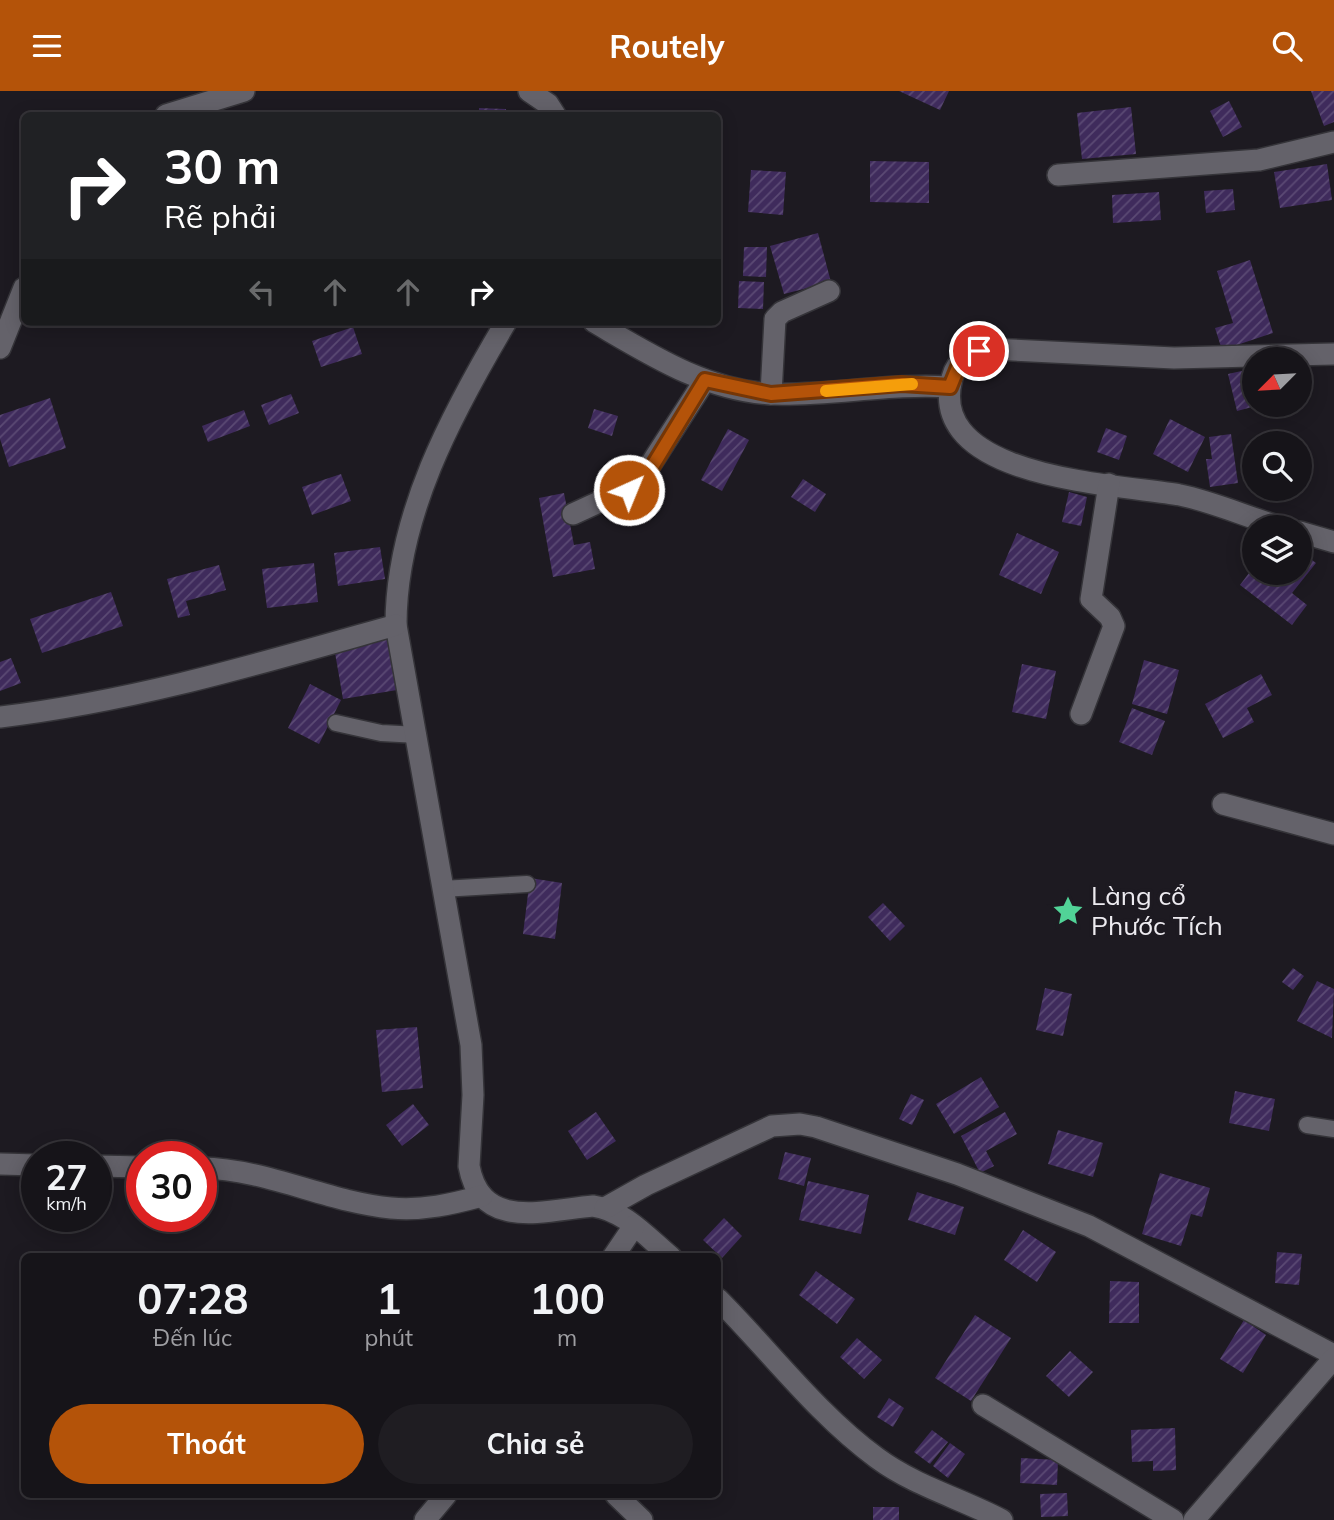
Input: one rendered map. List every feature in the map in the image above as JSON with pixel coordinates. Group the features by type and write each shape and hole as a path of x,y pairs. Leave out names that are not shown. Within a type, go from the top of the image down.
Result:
{"street":[{"path":"176,112 244,91"},
{"path":"529,91 548,104 553,112"},
{"path":"1058,175 1259,160 1334,142"},
{"path":"771,394 775,319 782,312 829,291"},
{"path":"0,348 21,296"},
{"path":"504,326 453,418 428,476 399,573 396,625 418,735 442,889 465,999 471,1045 473,1095 469,1166 471,1177 482,1196 511,1213 605,1208 763,1130 786,1124 816,1127 946,1170 1089,1226 1334,1356 1194,1520"},
{"path":"601,326 655,357 705,380 771,394 902,384 950,387"},
{"path":"1243,515 1183,496 1039,472 981,451 960,427 950,387 961,360 979,351 991,349 1185,358 1334,354"},
{"path":"573,514 638,484 705,380"},
{"path":"1081,714 1114,626 1110,617 1091,600 1109,484"},
{"path":"1312,536 1334,542"},
{"path":"0,717 66,709 177,686 396,625"},
{"path":"1223,804 1334,834"},
{"path":"0,1164 21,1165"},
{"path":"217,1170 250,1173 392,1208 432,1207 482,1196"},
{"path":"605,1208 634,1226 666,1253"},
{"path":"617,1253 634,1226"},
{"path":"721,1302 810,1396 877,1458 922,1485 1002,1520"},
{"path":"983,1405 1174,1520"},
{"path":"620,1498 642,1520"}],"lane":[{"path":"336,723 381,733 418,735"},
{"path":"442,889 527,884"},
{"path":"1307,1125 1334,1129"}],"building":[{"path":"899,91 949,91 940,110"},
{"path":"1311,91 1334,91 1334,122 1324,126"},
{"path":"1229,101 1242,127 1223,137 1210,111"},
{"path":"1131,107 1136,154 1082,159 1077,113"},
{"path":"479,108 506,109 506,112 479,112"},
{"path":"870,161 929,162 929,203 870,202"},
{"path":"1327,164 1332,200 1280,208 1274,172"},
{"path":"751,170 786,172 783,215 748,212"},
{"path":"1233,189 1235,210 1206,213 1204,191"},
{"path":"1159,192 1161,220 1113,223 1112,195"},
{"path":"818,233 831,282 784,294 770,246"},
{"path":"744,247 767,247 766,277 743,276"},
{"path":"1250,260 1273,333 1222,350 1215,328 1233,323 1217,271"},
{"path":"739,281 764,282 763,309 738,308"},
{"path":"353,327 362,354 321,367 312,341"},
{"path":"1242,371 1242,410 1237,411 1228,374"},
{"path":"291,394 299,413 269,425 261,405"},
{"path":"50,398 66,448 9,467 0,439 0,415"},
{"path":"594,409 618,416 612,436 588,428"},
{"path":"244,410 250,426 208,442 202,426"},
{"path":"1170,419 1205,437 1188,472 1153,454"},
{"path":"1106,428 1127,436 1119,460 1097,452"},
{"path":"728,429 749,440 722,491 701,480"},
{"path":"1231,434 1238,483 1210,487 1206,459 1212,459 1209,437"},
{"path":"341,474 351,501 312,515 302,487"},
{"path":"803,479 826,494 815,512 791,497"},
{"path":"1069,492 1087,497 1081,526 1062,522"},
{"path":"564,493 574,545 590,542 595,569 553,577 539,498"},
{"path":"1017,533 1059,552 1041,594 999,575"},
{"path":"380,547 385,579 338,586 334,553"},
{"path":"314,563 318,602 267,608 262,569"},
{"path":"219,565 226,590 186,601 190,615 178,618 167,579"},
{"path":"1242,582 1242,585 1298,585 1292,593 1307,605 1292,625 1240,585"},
{"path":"111,592 123,626 42,653 30,619"},
{"path":"388,638 397,690 343,699 334,647"},
{"path":"11,658 21,683 0,691 0,662"},
{"path":"1144,660 1179,670 1167,714 1132,704"},
{"path":"1022,664 1056,671 1046,719 1012,712"},
{"path":"1261,674 1272,695 1247,708 1254,722 1223,738 1205,704"},
{"path":"310,684 341,700 319,744 288,728"},
{"path":"1132,708 1165,721 1152,755 1119,742"},
{"path":"530,878 562,883 555,939 523,934"},
{"path":"883,903 905,926 890,941 868,917"},
{"path":"1293,968 1304,976 1293,990 1282,982"},
{"path":"1317,981 1334,989 1332,1038 1297,1021"},
{"path":"1045,988 1072,994 1063,1036 1036,1030"},
{"path":"417,1027 423,1088 382,1092 376,1030"},
{"path":"981,1077 999,1107 954,1134 936,1104"},
{"path":"1235,1091 1275,1099 1269,1131 1229,1123"},
{"path":"911,1094 924,1100 912,1125 899,1119"},
{"path":"413,1104 429,1125 402,1146 386,1125"},
{"path":"596,1112 616,1141 587,1160 568,1131"},
{"path":"1005,1112 1017,1134 986,1151 994,1166 980,1173 961,1136"},
{"path":"1058,1130 1103,1143 1093,1177 1048,1164"},
{"path":"785,1152 811,1158 804,1186 778,1179"},
{"path":"1160,1173 1210,1188 1202,1217 1191,1214 1181,1246 1142,1234"},
{"path":"808,1181 869,1195 861,1234 799,1220"},
{"path":"917,1192 964,1207 955,1235 908,1220"},
{"path":"724,1218 742,1236 722,1258 721,1253 717,1253 703,1240"},
{"path":"1023,1230 1056,1252 1037,1282 1004,1260"},
{"path":"1277,1252 1302,1254 1299,1285 1275,1283"},
{"path":"816,1271 855,1299 837,1324 799,1295"},
{"path":"1110,1281 1139,1282 1139,1323 1109,1323"},
{"path":"975,1315 1011,1338 971,1401 935,1378"},
{"path":"1244,1320 1266,1335 1243,1373 1220,1359"},
{"path":"857,1338 882,1360 864,1379 840,1357"},
{"path":"1070,1351 1093,1372 1069,1397 1046,1376"},
{"path":"889,1398 904,1408 893,1427 877,1417"},
{"path":"1175,1428 1176,1470 1153,1471 1153,1461 1132,1462 1131,1430"},
{"path":"932,1430 948,1442 930,1464 914,1452"},
{"path":"950,1443 965,1454 948,1478 933,1466"},
{"path":"1021,1458 1058,1460 1057,1485 1020,1483"},
{"path":"1067,1493 1068,1516 1041,1517 1040,1494"},
{"path":"873,1507 899,1507 899,1520 873,1520"}],"slow traffic":[{"path":"826,391 912,384"}],"place":[{"name":"Làng cổ Phước Tích","path":"1068,911"}],"route":[{"path":"629,490 638,484 652,467 705,380 771,394 902,384 950,387 953,374 961,360 979,351"}]}
